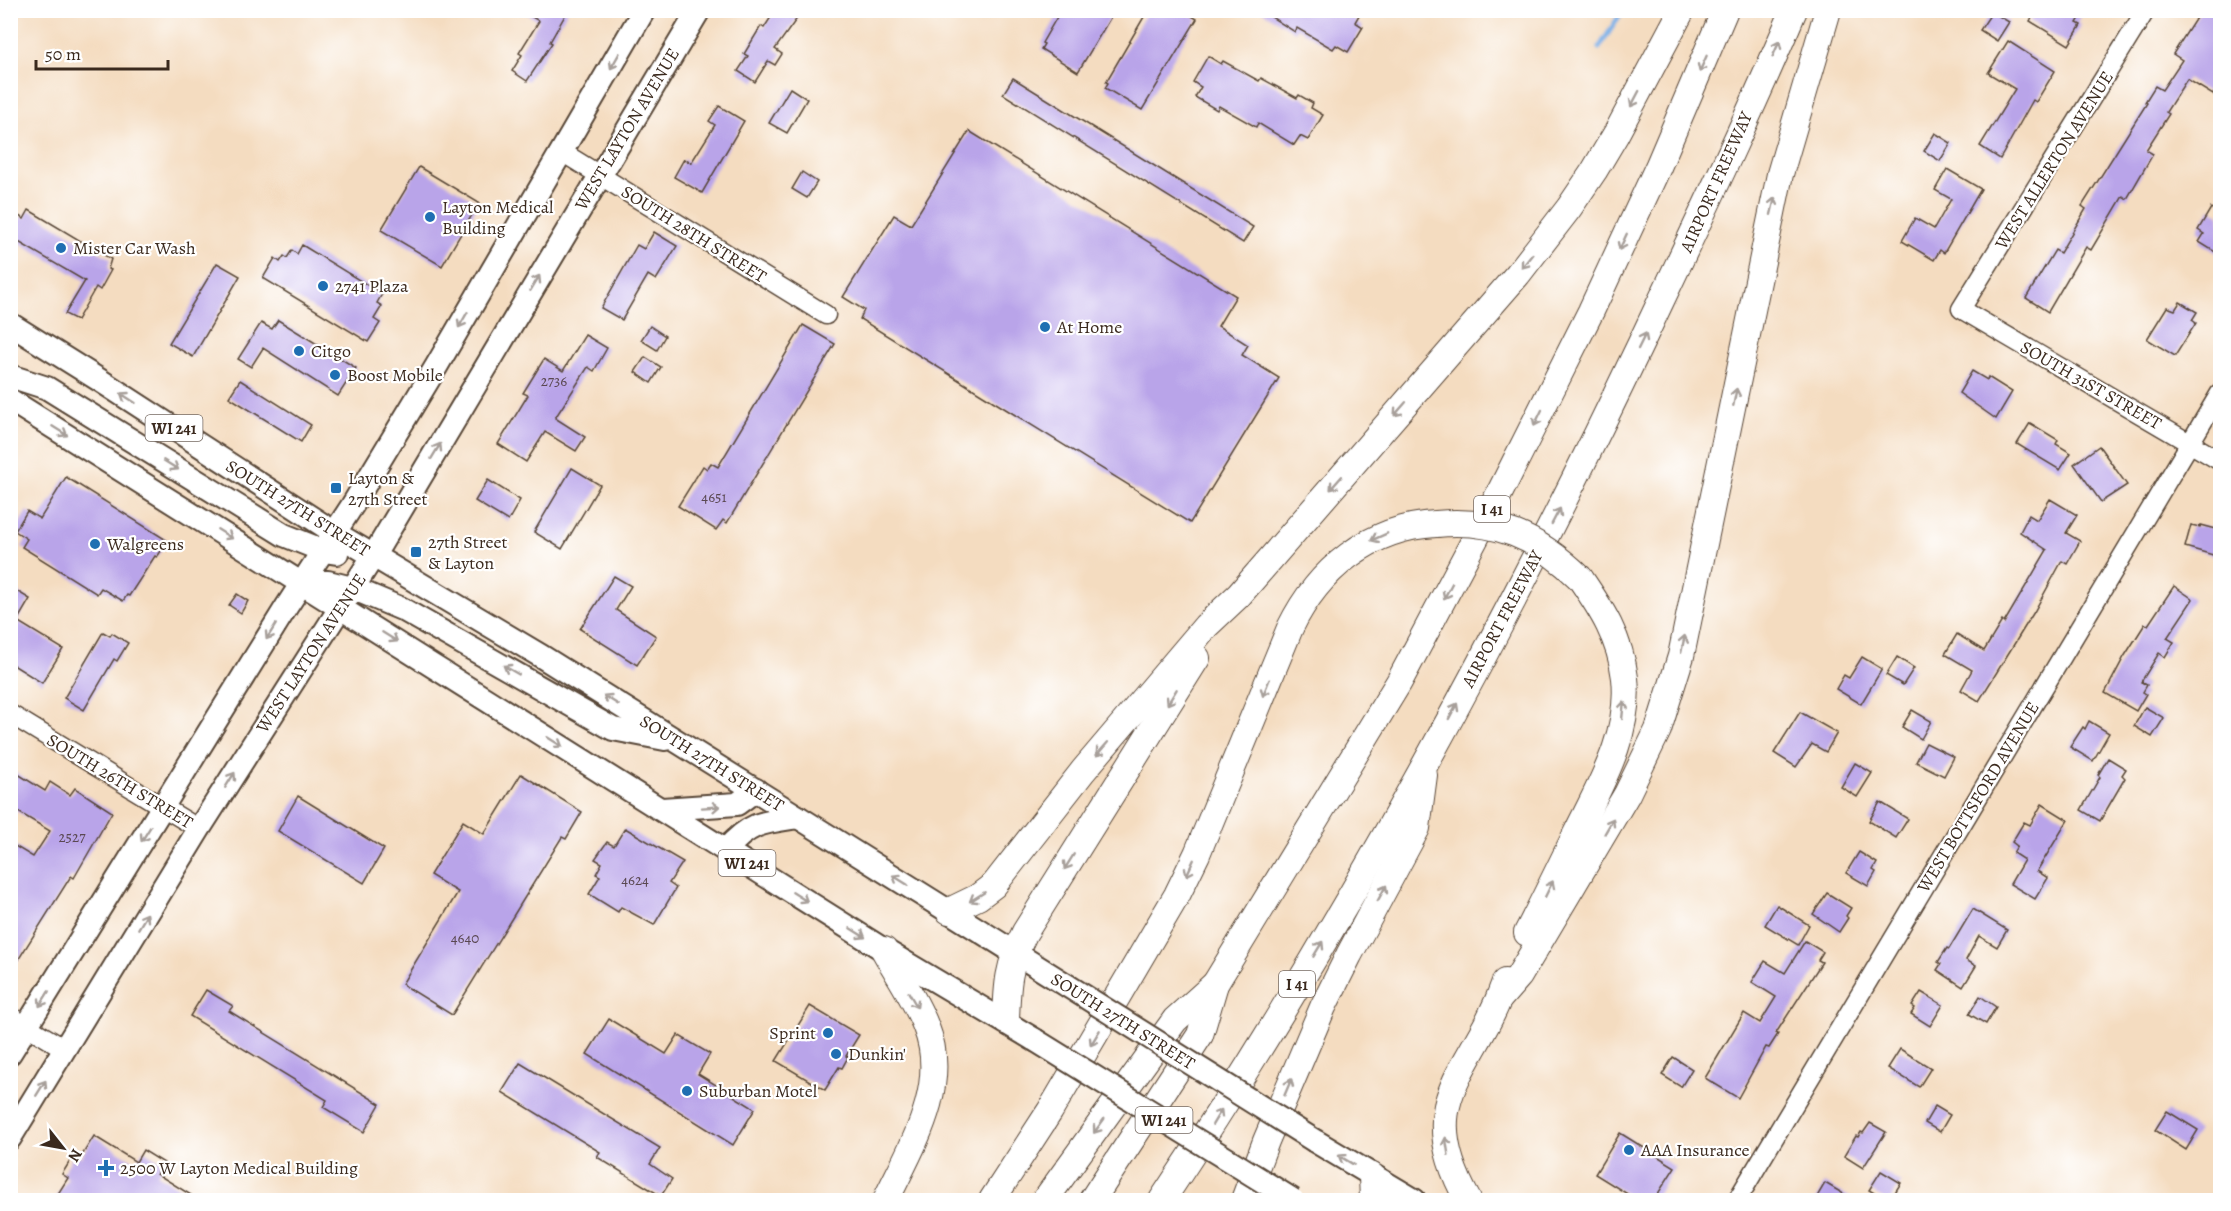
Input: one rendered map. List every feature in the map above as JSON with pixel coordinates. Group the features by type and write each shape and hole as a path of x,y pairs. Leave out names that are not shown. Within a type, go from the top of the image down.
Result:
{"highway":[{"path":"949,911 978,897 994,885 1083,771 1206,627 1239,595 1518,274 1594,171 1682,10"},
{"name":"I 41","path":"1092,1200 1200,1035 1215,984 1399,682 1499,494 1591,311 1658,167 1725,10"},
{"name":"AIRPORT FREEWAY","path":"1162,1200 1238,1082 1329,931 1425,763 1576,478 1685,250 1794,10"},
{"path":"1499,999 1519,976 1609,825 1658,730 1681,656 1780,174 1828,10"},
{"path":"992,1200 1056,1101 1177,895 1202,843 1290,628 1306,598 1334,567 1355,550 1394,531 1420,525 1463,522 1522,536 1555,555 1580,578 1604,612 1618,650 1625,678 1624,707 1619,739 1609,768 1509,970 1499,999 1458,1073 1449,1094 1445,1133 1449,1160 1468,1200"},
{"path":"1006,1022 1007,991 1014,954 1025,932 1185,675 1239,595"},
{"path":"1244,1200 1266,1141 1323,1007 1348,955 1417,828 1425,763"},
{"path":"884,950 924,1021 933,1060 930,1102 923,1122 886,1200"},
{"path":"1045,1200 1175,1020 1215,984"}],"main road":[{"path":"10,1053 19,1021 163,807 302,582 330,542 436,367 644,10"},
{"name":"WEST LAYTON AVENUE","path":"10,1138 199,829 374,555 699,10"},
{"name":"SOUTH 27TH STREET","path":"10,324 111,387 330,542"},
{"path":"10,376 47,388 284,535 330,542 349,555 374,555"},
{"name":"WI 241","path":"10,400 302,582 346,597 726,850 884,950 1006,1022 1293,1200"},
{"name":"SOUTH 27TH STREET","path":"374,555 756,790 1315,1141 1372,1188 1413,1200"},
{"path":"346,597 402,609 613,729 678,742"},
{"path":"662,809 737,804 756,790"},
{"path":"726,850 737,837 760,823 798,817"}],"street":[{"name":"WEST ALLERTON AVENUE","path":"1961,309 2146,10"},
{"name":"SOUTH 28TH STREET","path":"562,152 826,315"},
{"name":"SOUTH 31ST STREET","path":"1961,309 2220,461"},
{"name":"WEST BOTTSFORD AVENUE","path":"1737,1200 2220,393"},
{"name":"SOUTH 26TH STREET","path":"10,714 199,829"},
{"path":"19,1021 65,1049"}],"building":[{"path":"520,10 568,10 550,42 552,43 527,81 512,71 522,55 519,53 539,21"},
{"path":"766,10 803,10 775,49 782,54 775,65 768,61 755,82 738,71 748,56 744,54 761,26 764,28 773,14"},
{"path":"1061,10 1115,10 1078,72 1041,49 1044,44 1042,43"},
{"path":"1148,10 1182,10 1197,19 1142,110 1105,88 1108,83 1106,82"},
{"path":"1260,10 1362,10 1355,22 1363,27 1348,52 1336,45 1333,49 1297,28 1295,32"},
{"path":"2036,10 2085,10 2077,23 2081,25 2069,45 2030,21"},
{"path":"2201,10 2220,10 2220,84 2213,95 2187,79 2166,112 2169,114 2146,150 2153,154 2127,199 2123,196 2091,250 2086,247 2048,312 2026,298 2055,250 2060,253 2086,209 2082,206 2147,103 2145,102 2155,86 2162,90 2182,60 2173,54"},
{"path":"1992,12 2009,22 1997,41 1980,30"},
{"path":"2008,41 2055,71 2036,102 2033,100 2000,159 1980,146 2015,89 1988,73"},
{"path":"1208,56 1221,64 1223,61 1259,81 1261,78 1297,98 1299,95 1313,103 1311,108 1323,115 1308,140 1300,136 1294,145 1258,123 1256,127 1219,106 1217,110 1195,97 1201,87 1193,82"},
{"path":"1013,78 1253,227 1243,243 1003,94"},
{"path":"790,88 807,99 787,133 769,123"},
{"path":"719,106 744,121 702,193 674,177 684,159 691,163 715,125 709,121"},
{"name":"At Home","path":"969,131 1236,296 1218,326 1248,345 1242,355 1279,378 1190,523 860,319 864,310 843,297 894,215 911,225"},
{"path":"1935,133 1951,143 1940,161 1924,151"},
{"name":"Layton Medical Building","path":"419,167 479,203 442,266 381,230"},
{"path":"1947,169 1981,189 1944,253 1940,250 1934,260 1902,241 1915,218 1934,229 1951,199 1935,190"},
{"path":"802,172 817,182 807,198 792,189"},
{"path":"2211,208 2220,214 2220,255 2199,242 2204,234 2198,230"},
{"name":"Mister Car Wash","path":"29,210 111,259 108,269 111,270 100,290 96,287 77,320 65,314 85,281 10,237 10,232 19,216 24,219"},
{"path":"654,232 677,246 656,280 648,275 622,320 601,308 637,245 644,249"},
{"name":"2741 Plaza","path":"302,245 382,294 377,303 382,306 374,319 380,323 368,342 263,278 275,258 280,262 284,256 287,258 292,250 297,254"},
{"path":"217,263 240,276 193,357 169,343"},
{"path":"2180,302 2197,312 2192,320 2196,323 2175,356 2147,339 2167,307 2175,310"},
{"path":"278,320 356,368 338,396 263,348 251,367 238,359 261,323 272,329"},
{"path":"803,325 835,344 727,523 723,520 716,530 678,506 703,466 707,469 711,463 718,467"},
{"path":"650,326 665,336 657,350 641,340"},
{"path":"585,335 607,348 594,371 588,367 555,418 585,437 576,451 545,432 526,462 498,444 528,395 523,393 544,359 563,371"},
{"path":"645,357 661,367 651,383 635,372"},
{"path":"1972,371 1987,380 1988,377 2012,392 1996,419 1959,393"},
{"name":"Citgo","path":"240,380 311,425 301,442 229,397"},
{"path":"2030,423 2058,440 2056,444 2071,453 2060,470 2017,444"},
{"path":"2099,446 2127,485 2101,502 2074,464"},
{"path":"572,468 600,485 562,549 534,532"},
{"name":"Walgreens","path":"66,477 168,541 157,557 155,556 129,596 127,595 123,601 101,588 97,594 22,547 27,539 15,531 27,511 40,519"},
{"path":"488,480 520,500 508,521 475,501"},
{"path":"2050,499 2077,515 2066,533 2080,541 2067,564 2062,561 2034,612 1979,701 1961,690 1972,670 1945,654 1957,634 1984,651 2002,621 2004,623 2047,550 2020,532 2029,515 2037,520"},
{"path":"2191,525 2220,530 2220,557 2185,547"},
{"path":"614,576 631,586 616,610 656,636 637,665 580,629"},
{"path":"2174,586 2193,599 2167,638 2174,642 2165,657 2159,653 2141,682 2147,685 2143,692 2146,694 2136,711 2105,693 2145,624 2148,625"},
{"path":"10,587 30,599 17,621 63,649 42,683 10,663"},
{"path":"237,594 248,601 241,613 229,605"},
{"path":"103,632 110,636 112,633 128,643 117,661 114,659 84,710 64,698"},
{"path":"1862,657 1882,669 1861,704 1836,689 1844,675 1849,678"},
{"path":"1897,657 1914,668 1903,685 1886,675"},
{"path":"2145,707 2164,718 2152,737 2134,726"},
{"path":"1912,710 1931,721 1921,739 1902,727"},
{"path":"1800,712 1837,733 1826,752 1812,744 1796,767 1774,753"},
{"path":"2089,721 2109,733 2093,761 2070,747"},
{"path":"1926,743 1954,757 1944,776 1916,762"},
{"path":"2108,758 2126,769 2122,775 2125,778 2100,821 2081,810"},
{"path":"1855,763 1872,773 1857,797 1841,787"},
{"path":"10,769 45,791 50,782 70,795 75,788 112,812 74,878 71,876 10,973 10,843 33,857 50,831 10,807"},
{"path":"521,774 582,812 566,839 562,837 452,1015 402,984 458,892 430,875 463,821 484,834"},
{"path":"298,796 384,849 364,883 278,831"},
{"path":"1880,802 1908,819 1896,838 1869,821"},
{"path":"2042,804 2068,820 2037,871 2048,878 2035,899 2010,884 2024,860 2013,853 2017,846 2012,842 2024,822 2030,825"},
{"path":"625,828 683,862 669,883 676,888 654,925 621,907 618,912 589,894 600,876 596,874 602,863 595,859 607,842 614,846"},
{"path":"1859,852 1877,863 1873,870 1876,872 1868,886 1846,873"},
{"path":"1827,893 1851,908 1839,932 1813,914"},
{"path":"1777,905 1809,925 1798,945 1765,925"},
{"path":"1973,909 2007,930 1997,947 1979,936 1966,960 1976,966 1963,987 1937,970 1941,964 1938,962 1947,948 1949,949"},
{"path":"1805,941 1823,952 1818,960 1822,962 1776,1033 1778,1034 1769,1048 1766,1047 1738,1098 1705,1078 1744,1013 1760,1023 1776,997 1752,982 1765,961 1785,973"},
{"path":"206,990 233,1006 229,1011 380,1104 364,1132 323,1107 327,1100 190,1016"},
{"path":"1921,992 1943,1005 1930,1026 1911,1014 1915,1008 1912,1006"},
{"path":"1980,996 1996,1007 1986,1024 1969,1014"},
{"path":"810,1006 859,1035 846,1056 848,1057 842,1068 839,1067 825,1090 776,1061"},
{"name":"Suburban Motel","path":"609,1019 666,1054 678,1035 710,1054 698,1074 755,1109 733,1145 587,1054"},
{"path":"1900,1049 1931,1068 1919,1087 1888,1068"},
{"path":"1673,1057 1692,1069 1681,1087 1662,1075"},
{"path":"520,1063 660,1148 650,1164 672,1179 661,1196 597,1157 600,1152 502,1092"},
{"path":"1935,1106 1950,1115 1940,1132 1925,1123"},
{"path":"2167,1111 2198,1130 2186,1150 2155,1130"},
{"path":"1870,1123 1886,1132 1863,1168 1844,1156 1856,1136 1863,1133"},
{"name":"AAA Insurance","path":"1620,1133 1675,1167 1654,1200 1637,1200 1595,1174"},
{"name":"2500 W Layton Medical Building","path":"94,1136 136,1162 143,1150 164,1163 157,1174 199,1200 54,1200 68,1178 62,1174 75,1153 81,1157"},
{"path":"1881,1171 1901,1183 1890,1200 1869,1190"},
{"path":"1825,1183 1854,1200 1815,1200"}],"waterway":[{"path":"1599,48 1623,10"}],"place":[{"name":"Layton Medical Building","path":"430,217"},
{"name":"Mister Car Wash","path":"61,248"},
{"name":"2741 Plaza","path":"323,286"},
{"name":"At Home","path":"1045,327"},
{"name":"Citgo","path":"299,351"},
{"name":"Boost Mobile","path":"335,375"},
{"name":"Layton & 27th Street","path":"336,488"},
{"name":"Walgreens","path":"95,544"},
{"name":"27th Street & Layton","path":"416,552"},
{"name":"Sprint","path":"828,1033"},
{"name":"Dunkin'","path":"836,1054"},
{"name":"Suburban Motel","path":"687,1091"},
{"name":"AAA Insurance","path":"1629,1150"},
{"name":"2500 W Layton Medical Building","path":"106,1168"}]}
